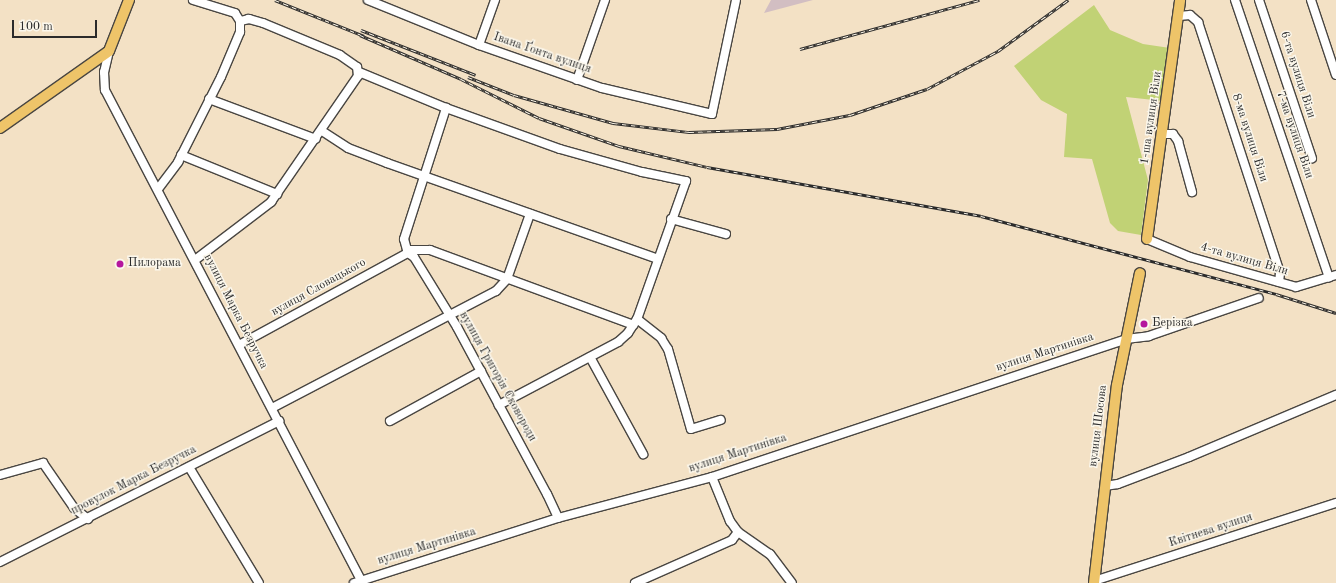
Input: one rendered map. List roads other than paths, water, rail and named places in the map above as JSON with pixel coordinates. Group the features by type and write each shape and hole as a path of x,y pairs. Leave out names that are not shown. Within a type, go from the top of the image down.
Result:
{"main road":[{"path":"0,128 109,51 129,0"},
{"name":"1-ша вулиця Віли","path":"1148,239 1180,0"},
{"name":"вулиця Шосова","path":"1094,582 1117,385 1140,273"}],"street":[{"path":"158,190 181,155 240,32 240,21 235,13 193,0"},
{"name":"Івана Ґонта вулиця","path":"368,0 386,3 479,45 577,80 602,88 712,114 736,0"},
{"path":"479,45 495,0"},
{"path":"577,80 605,0"},
{"name":"7-ма вулиця Віли","path":"1236,0 1333,276"},
{"name":"6-та вулиця Віли","path":"1259,0 1312,158"},
{"path":"1311,0 1336,75"},
{"name":"8-ма вулиця Віли","path":"1179,16 1190,16 1198,22 1280,273 1279,282"},
{"path":"240,21 249,19 263,23 349,60 359,72 446,108 560,149 642,172 686,181 656,258 635,322 618,342 499,406"},
{"name":"вулиця Марка Безручка","path":"109,51 104,72 105,90 272,408 358,582"},
{"path":"195,260 271,202 356,81 359,72"},
{"path":"209,99 316,139"},
{"path":"446,108 404,239 407,251 415,248 430,250 507,279 635,322 661,338 668,349 691,429 721,420"},
{"path":"322,131 348,148 424,177 656,258"},
{"path":"1163,134 1173,134 1178,141 1192,192"},
{"path":"181,155 277,194"},
{"path":"272,408 496,291 507,279 530,214"},
{"path":"671,219 726,234"},
{"name":"4-та вулиця Віли","path":"1148,239 1190,256 1279,282 1302,287 1333,276"},
{"name":"вулиця Григорія Сковороди","path":"407,251 414,256 450,314 547,494 558,518"},
{"name":"вулиця Словацького","path":"239,345 407,251"},
{"name":"вулиця Мартинівка","path":"358,582 558,518 712,477 1126,339 1149,336 1260,298"},
{"path":"590,357 643,454"},
{"path":"390,421 481,371"},
{"path":"1105,486 1118,484 1182,460 1336,395"},
{"name":"провулок Марка Безручка","path":"0,562 88,519 278,421"},
{"path":"0,475 43,463 74,508 88,519"},
{"path":"189,467 259,583"},
{"path":"712,477 730,521 738,532 770,554 792,583"},
{"name":"Квітнева вулиця","path":"1094,582 1336,503"},
{"path":"635,583 732,540 738,532"}],"railway":[{"path":"275,0 364,36"},
{"path":"800,49 979,0"},
{"path":"468,77 514,95 613,123 689,132 777,129 850,115 927,89 998,51 1068,0"},
{"path":"361,30 476,75"},
{"path":"360,35 461,79 539,118 619,146 707,167 981,216 1276,294 1336,313"}],"place":[{"name":"Пилорама","path":"120,264"},
{"name":"Берізка","path":"1144,324"}]}
